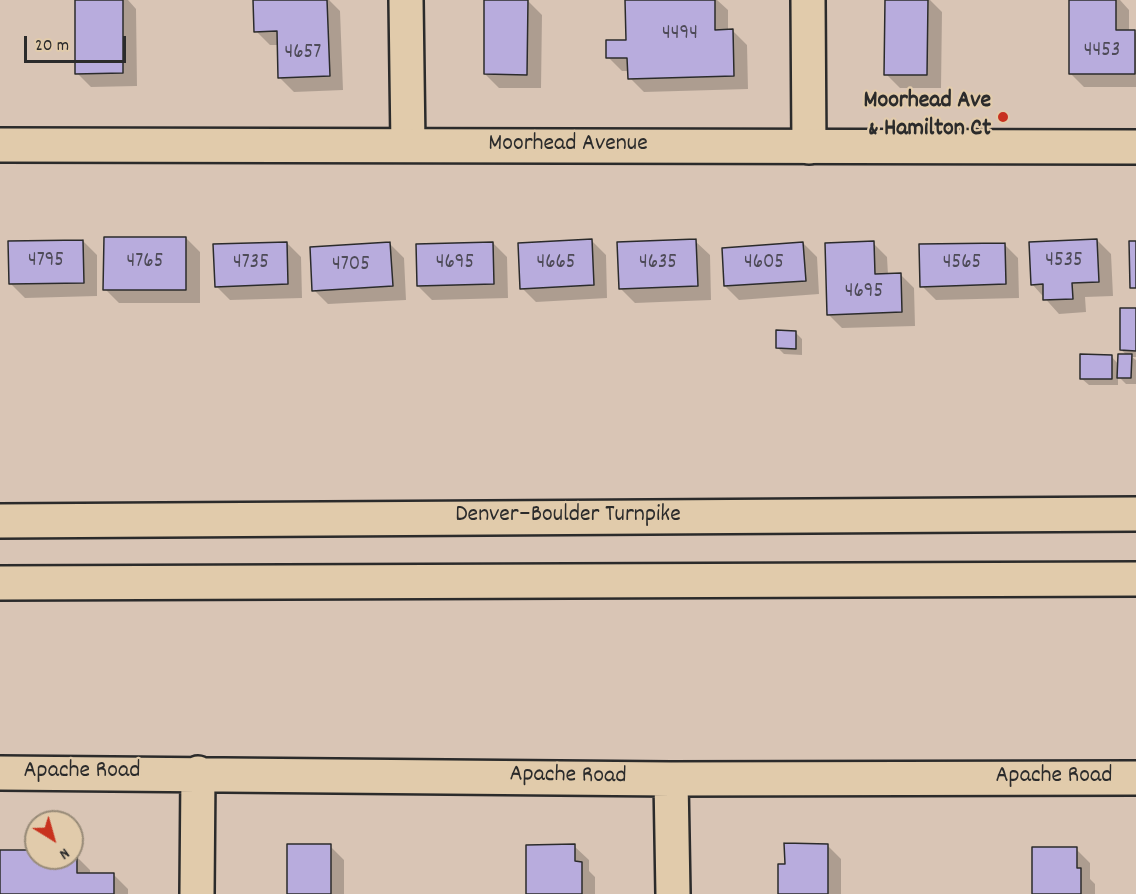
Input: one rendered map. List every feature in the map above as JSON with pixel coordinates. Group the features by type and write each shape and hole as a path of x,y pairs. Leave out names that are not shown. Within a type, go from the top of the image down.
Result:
{"main road":[{"path":"406,0 408,145"},
{"path":"808,0 808,147"},
{"name":"Moorhead Avenue","path":"0,145 1136,147"},
{"name":"Denver–Boulder Turnpike","path":"0,521 1136,513"},
{"path":"0,583 1136,579"},
{"name":"Apache Road","path":"0,773 671,778 1136,778"},
{"path":"198,773 198,894"},
{"path":"671,778 673,894"}],"building":[{"path":"75,0 123,0 123,73 75,74"},
{"path":"253,0 327,0 330,76 278,78 277,31 254,32"},
{"path":"484,0 528,0 527,75 484,74"},
{"path":"625,0 715,0 715,30 733,29 734,76 628,79 627,58 606,58 606,40 626,40"},
{"path":"885,0 928,0 927,75 884,75"},
{"path":"1069,0 1116,0 1116,30 1135,30 1135,74 1069,74"},
{"path":"104,237 186,237 186,290 103,290"},
{"path":"592,239 594,285 520,289 518,243"},
{"path":"696,239 698,286 619,289 617,242"},
{"path":"1097,239 1099,282 1072,283 1073,299 1043,300 1043,284 1031,285 1029,242"},
{"path":"83,240 84,283 9,284 8,241"},
{"path":"874,241 875,274 901,273 902,312 827,315 825,243"},
{"path":"1129,241 1136,241 1136,288 1130,288"},
{"path":"287,242 288,284 215,287 213,244"},
{"path":"390,242 393,286 312,291 310,247"},
{"path":"493,242 494,284 417,286 416,244"},
{"path":"803,242 806,281 724,286 722,248"},
{"path":"1005,243 1006,284 920,287 919,244"},
{"path":"1120,308 1136,308 1136,351 1120,350"},
{"path":"776,330 796,331 796,349 776,348"},
{"path":"1080,354 1112,355 1112,379 1080,379"},
{"path":"1118,354 1132,354 1131,378 1117,378"},
{"path":"784,843 828,844 828,894 778,894 778,864 785,864"},
{"path":"287,844 331,844 331,894 287,894"},
{"path":"575,844 575,861 582,862 582,894 526,894 526,845"},
{"path":"1032,847 1077,847 1077,868 1081,868 1081,894 1032,894"},
{"path":"0,850 24,850 24,870 114,873 114,894 0,894"}],"place":[{"name":"Moorhead Ave & Hamilton Ct","path":"1003,117"}]}
